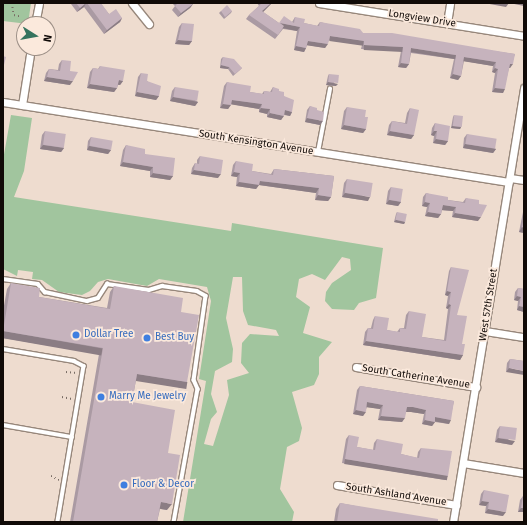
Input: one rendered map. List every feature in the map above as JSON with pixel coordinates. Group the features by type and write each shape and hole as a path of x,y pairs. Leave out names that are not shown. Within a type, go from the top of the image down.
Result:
{"street":[{"path":"37,16 39,3"},
{"path":"132,3 149,24"},
{"name":"Longview Drive","path":"319,3 524,36"},
{"path":"447,23 450,3"},
{"path":"22,105 30,56"},
{"name":"West 57th Street","path":"453,522 524,88"},
{"name":"South Kensington Avenue","path":"3,102 318,153 509,180 524,180"},
{"path":"485,331 524,337"},
{"name":"South Catherine Avenue","path":"356,367 476,386"},
{"path":"463,463 524,473"},
{"name":"South Ashland Avenue","path":"337,485 456,505"}],"lane":[{"path":"318,153 330,89"},
{"path":"3,279 38,284 44,292 87,301 98,298 107,284 149,290 162,286 197,291 206,296 194,380 198,389 174,522"},
{"path":"3,349 82,364 84,370 58,522"},
{"path":"3,425 72,437"}],"path":[{"path":"12,3 14,14 19,16"}],"green space":[{"path":"3,3 31,3 29,16 16,16 16,23 3,21"},
{"path":"11,115 32,118 24,171 14,197 231,231 232,223 383,248 376,298 359,303 354,310 332,309 325,301 326,292 332,283 351,270 350,259 342,257 325,280 312,274 299,279 296,297 310,307 303,333 332,342 319,357 319,374 314,385 292,392 302,428 299,441 287,447 280,489 294,512 292,522 183,522 206,381 199,379 211,301 207,287 159,279 147,286 108,279 98,282 90,291 82,295 59,292 42,280 32,279 33,272 18,270 17,276 3,269 3,160","holes":["233,277 242,277 243,311 248,325 276,330 279,336 250,334 242,343 241,363 249,373 227,380 229,395 213,446 204,444 211,419 217,412 211,394 215,371 232,362 233,349 226,318"]}],"building":[{"path":"76,3 86,3 80,8"},
{"path":"87,3 101,3 109,14 116,9 122,18 107,30"},
{"path":"178,3 193,4 181,13 175,6"},
{"path":"262,3 271,3 262,11 279,23 284,16 294,23 295,17 305,19 304,23 319,26 320,22 360,29 363,33 392,33 515,54 513,64 510,64 505,89 495,88 498,69 495,68 496,62 464,57 461,76 453,74 456,55 411,48 409,64 401,63 403,47 364,45 364,41 330,36 328,44 308,41 306,48 296,46 300,27 280,23 284,26 278,35 249,15"},
{"path":"227,5 232,11 225,17 221,11"},
{"path":"182,23 194,24 192,41 178,40"},
{"path":"3,56 6,57 4,65 3,65"},
{"path":"223,57 234,59 242,68 235,74 229,67 221,65"},
{"path":"62,60 71,61 70,71 78,72 73,81 47,77 49,69 60,71"},
{"path":"100,66 125,70 123,81 119,80 117,88 90,84 93,68 99,69"},
{"path":"141,73 148,74 147,81 161,86 159,96 137,92"},
{"path":"329,74 339,75 338,83 328,82"},
{"path":"227,82 251,86 250,92 264,94 264,91 272,92 273,87 279,89 279,91 284,92 284,96 294,100 292,112 285,110 284,116 270,113 270,109 261,108 262,104 232,100 231,105 223,104"},
{"path":"175,87 199,91 197,101 173,97"},
{"path":"310,106 324,112 323,121 307,118"},
{"path":"347,107 366,110 365,117 368,117 366,129 344,125"},
{"path":"410,108 419,110 414,135 390,131 392,121 407,124"},
{"path":"454,115 463,116 462,127 453,126"},
{"path":"435,123 450,126 448,141 436,139 437,131 434,131"},
{"path":"45,131 66,134 64,148 43,145"},
{"path":"467,134 497,139 495,149 465,144"},
{"path":"91,137 113,141 111,150 89,146"},
{"path":"126,145 145,149 145,154 175,158 173,176 153,173 153,167 123,162"},
{"path":"200,156 223,160 221,174 194,170 195,163 199,164"},
{"path":"236,161 253,164 252,171 273,175 274,169 334,176 331,197 318,195 319,188 260,181 259,185 239,182 240,173 234,172"},
{"path":"347,179 373,183 370,197 345,193"},
{"path":"391,187 403,189 401,202 389,200"},
{"path":"426,193 448,197 448,200 465,203 466,198 479,200 479,204 487,205 481,217 455,213 456,207 443,205 441,214 428,212 430,203 425,202"},
{"path":"397,212 407,214 405,222 395,220"},
{"path":"524,216 524,228 522,227"},
{"path":"451,267 469,270 457,315 467,316 462,344 465,344 463,355 366,341 368,328 373,329 375,316 389,318 387,330 400,332 400,328 406,329 409,311 426,314 422,337 446,341 451,305 449,304 451,292 447,291"},
{"path":"11,283 40,288 39,297 110,309 114,286 183,298 181,312 199,315 187,382 137,374 132,402 175,410 168,453 180,455 172,504 161,502 157,522 73,522 103,348 3,331"},
{"path":"518,288 524,289 524,307 519,306 521,297 517,296"},
{"path":"510,359 524,361 524,371 509,368"},
{"path":"360,386 454,401 451,420 435,417 435,422 425,420 426,410 413,407 407,407 405,418 381,416 383,405 367,402 366,412 356,410"},
{"path":"500,426 517,428 515,440 499,438"},
{"path":"349,435 359,437 357,447 375,450 377,439 403,444 401,454 419,458 421,448 452,451 448,476 345,459"},
{"path":"484,490 509,495 506,512 488,509 489,502 482,501"},
{"path":"523,496 524,508 521,508"},
{"path":"340,503 438,519 438,522 337,522"}],"place":[{"name":"Dollar Tree","path":"76,335"},
{"name":"Best Buy","path":"147,338"},
{"name":"Marry Me Jewelry","path":"101,397"},
{"name":"Floor & Decor","path":"124,485"}]}
